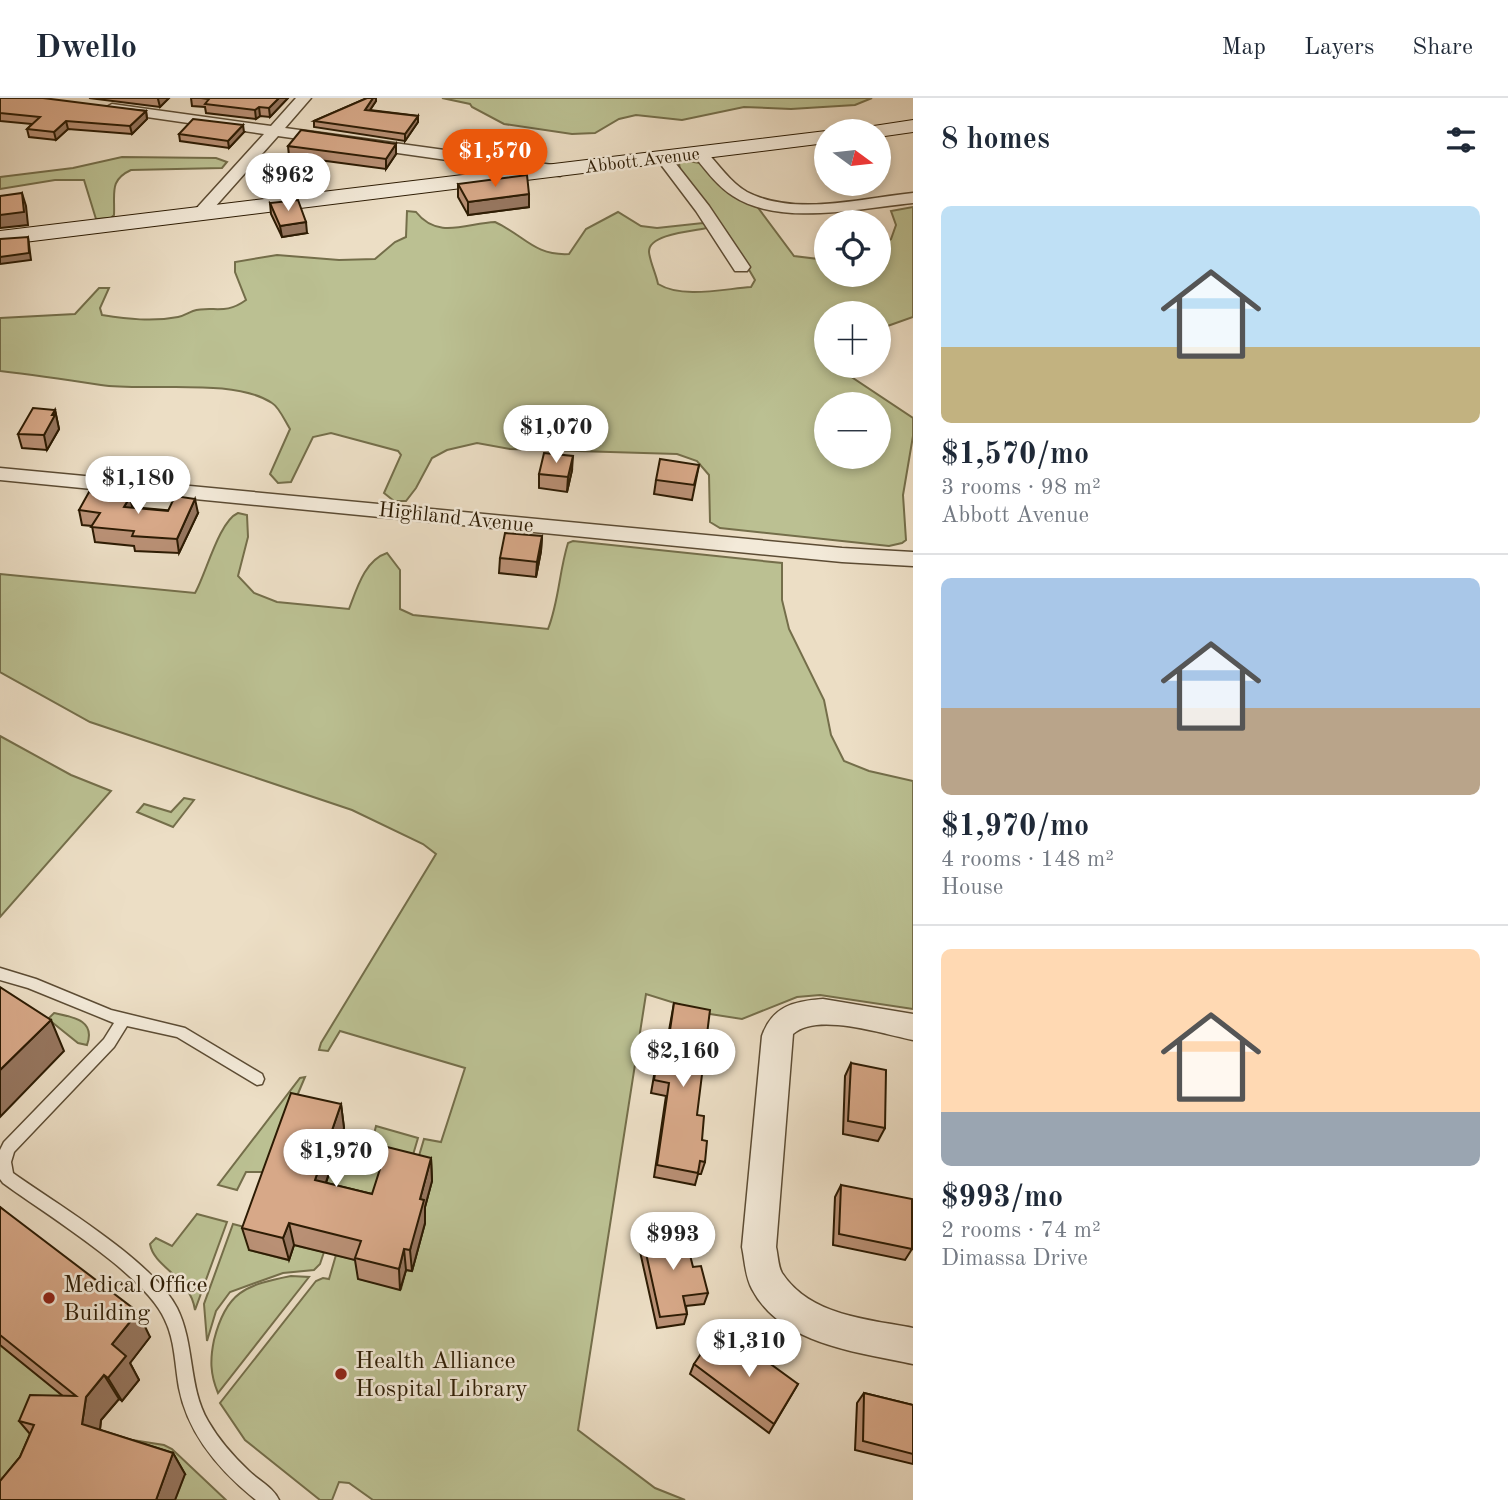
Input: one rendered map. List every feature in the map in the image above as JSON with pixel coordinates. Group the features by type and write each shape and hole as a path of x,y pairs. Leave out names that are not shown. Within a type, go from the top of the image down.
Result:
{"street":[{"path":"201,214 304,98"},
{"path":"101,107 276,129 560,171"},
{"path":"891,129 913,126"},
{"name":"Abbott Avenue","path":"0,239 814,139"},
{"path":"700,153 739,194 771,205 800,208 913,198"},
{"path":"664,158 703,209 741,267"},
{"name":"Highland Avenue","path":"0,474 842,555 913,559"},
{"path":"913,1027 816,1011 791,1016 780,1026 774,1053 759,1247 765,1279 793,1309 811,1320 841,1331 913,1346"}],"lane":[{"path":"0,974 123,1020 180,1032 257,1079"},
{"path":"123,1020 109,1043 9,1147 4,1157 4,1172 8,1178 136,1273 158,1294 175,1324 189,1394 199,1424 235,1472 270,1500"}],"green space":[{"path":"442,98 872,98 855,105 791,109 744,107 682,120 636,115 619,119 595,133 572,134 504,124 470,104"},
{"path":"122,157 216,158 227,162 222,168 131,170 116,183 114,215 111,218 96,219 84,180 55,180 0,189 0,177 73,168"},
{"path":"681,160 700,163 726,188 756,205 794,256 814,258 814,287 891,287 891,239 896,225 891,211 913,207 913,317 891,325 891,301 814,301 814,378 853,378 874,392 814,392 814,469 891,469 891,403 913,418 913,436 903,495 906,540 902,543 889,546 720,528 710,522 709,475 697,461 677,454 510,449 477,443 447,450 432,458 406,501 394,501 384,493 401,455 398,451 331,433 313,437 291,482 278,483 270,474 290,429 275,405 255,395 213,388 120,387 0,371 0,318 75,314 99,288 109,288 100,308 102,315 159,319 180,317 200,309 231,308 246,300 235,272 235,262 277,255 339,260 375,259 395,242 406,237 407,211 416,212 425,221 443,228 495,222 530,244 557,254 569,254 586,229 618,212 641,226 657,228 703,223 709,225 707,228 672,234 651,246 649,252 658,284 668,289 691,292 751,287 755,280 728,234 680,170"},
{"path":"238,513 247,515 248,537 238,576 254,593 277,602 349,609 367,568 387,553 400,570 400,609 413,615 548,629 568,543 573,541 782,563 782,600 789,629 824,700 831,735 844,761 869,771 913,781 913,1009 820,995 797,997 742,1019 710,1014 646,994 578,1430 655,1488 685,1500 373,1500 349,1483 339,1482 332,1500 320,1500 245,1440 220,1403 316,1281 329,1279 336,1255 364,1262 359,1279 401,1289 406,1270 411,1271 413,1176 424,1139 441,1142 465,1068 340,1031 328,1051 319,1050 436,854 423,844 352,810 90,722 0,672 0,574 195,593 219,537 231,518"},
{"path":"0,736 71,775 111,791 0,917"},
{"path":"184,798 194,800 173,827 137,812 144,804 171,812"},
{"path":"54,1013 75,1018 86,1025 89,1037 87,1045 78,1043 48,1019"},
{"path":"305,1077 265,1172 246,1172 237,1190 218,1185 300,1078"},
{"path":"376,1126 418,1138 407,1175 375,1216 319,1203 343,1131 373,1138"},
{"path":"197,1214 227,1222 195,1310 186,1289 158,1260 150,1244 156,1238 172,1246"},
{"path":"233,1224 256,1230 249,1250 288,1260 294,1245 324,1252 320,1264 314,1270 283,1273 230,1292 216,1311 207,1341 204,1304"},
{"path":"291,1276 309,1277 218,1393 212,1373 212,1354 214,1340 225,1311 240,1293 261,1283"},
{"path":"0,1345 85,1414 7,1500 0,1476"},
{"path":"126,1439 164,1445 172,1449 226,1500 175,1500 185,1474"}],"building":[{"path":"0,98 43,98 146,111 130,126 66,121 54,132 27,129 40,117 0,113"},
{"path":"201,98 279,98 269,108 259,107 255,110 205,104 209,99"},
{"path":"367,98 373,98 365,110 418,116 405,134 314,121"},
{"path":"193,119 243,125 228,141 179,134"},
{"path":"301,130 396,144 386,159 288,146"},
{"path":"286,167 291,180 262,183 256,170"},
{"path":"527,175 529,194 468,202 458,184"},
{"path":"22,193 24,212 0,215 0,196"},
{"path":"298,200 306,222 280,226 270,203"},
{"path":"28,237 29,253 0,257 0,239"},
{"path":"33,408 55,410 52,415 55,415 44,435 18,434"},
{"path":"544,453 573,456 568,477 539,474"},
{"path":"660,459 699,465 694,485 656,480"},
{"path":"89,492 130,497 124,507 168,511 175,496 195,499 177,539 132,536 134,531 91,527 100,513 79,510"},
{"path":"505,533 542,536 537,562 500,558"},
{"path":"0,987 51,1020 0,1070"},
{"path":"674,1003 710,1010 697,1115 704,1116 702,1140 707,1141 705,1162 700,1161 698,1173 657,1165 669,1083 654,1080 661,1035 669,1037"},
{"path":"851,1063 886,1070 885,1128 848,1121"},
{"path":"291,1093 341,1104 315,1180 372,1194 387,1147 431,1158 420,1199 424,1200 410,1250 404,1249 399,1269 355,1258 361,1241 289,1223 283,1238 242,1228"},
{"path":"841,1185 912,1199 912,1249 839,1234"},
{"path":"0,1207 138,1312 112,1344 126,1356 108,1378 104,1375 86,1397 82,1424 173,1453 156,1500 0,1500 0,1481 20,1457 34,1425 19,1421 30,1395 76,1396 0,1335"},
{"path":"684,1231 693,1267 701,1266 708,1293 683,1296 687,1314 660,1317 642,1235"},
{"path":"739,1341 798,1384 774,1424 694,1364 709,1342 730,1357"},
{"path":"864,1393 913,1405 913,1454 863,1441"}],"place":[{"name":"Medical Office Building","path":"49,1298"},
{"name":"Health Alliance Hospital Library","path":"341,1374"}]}
